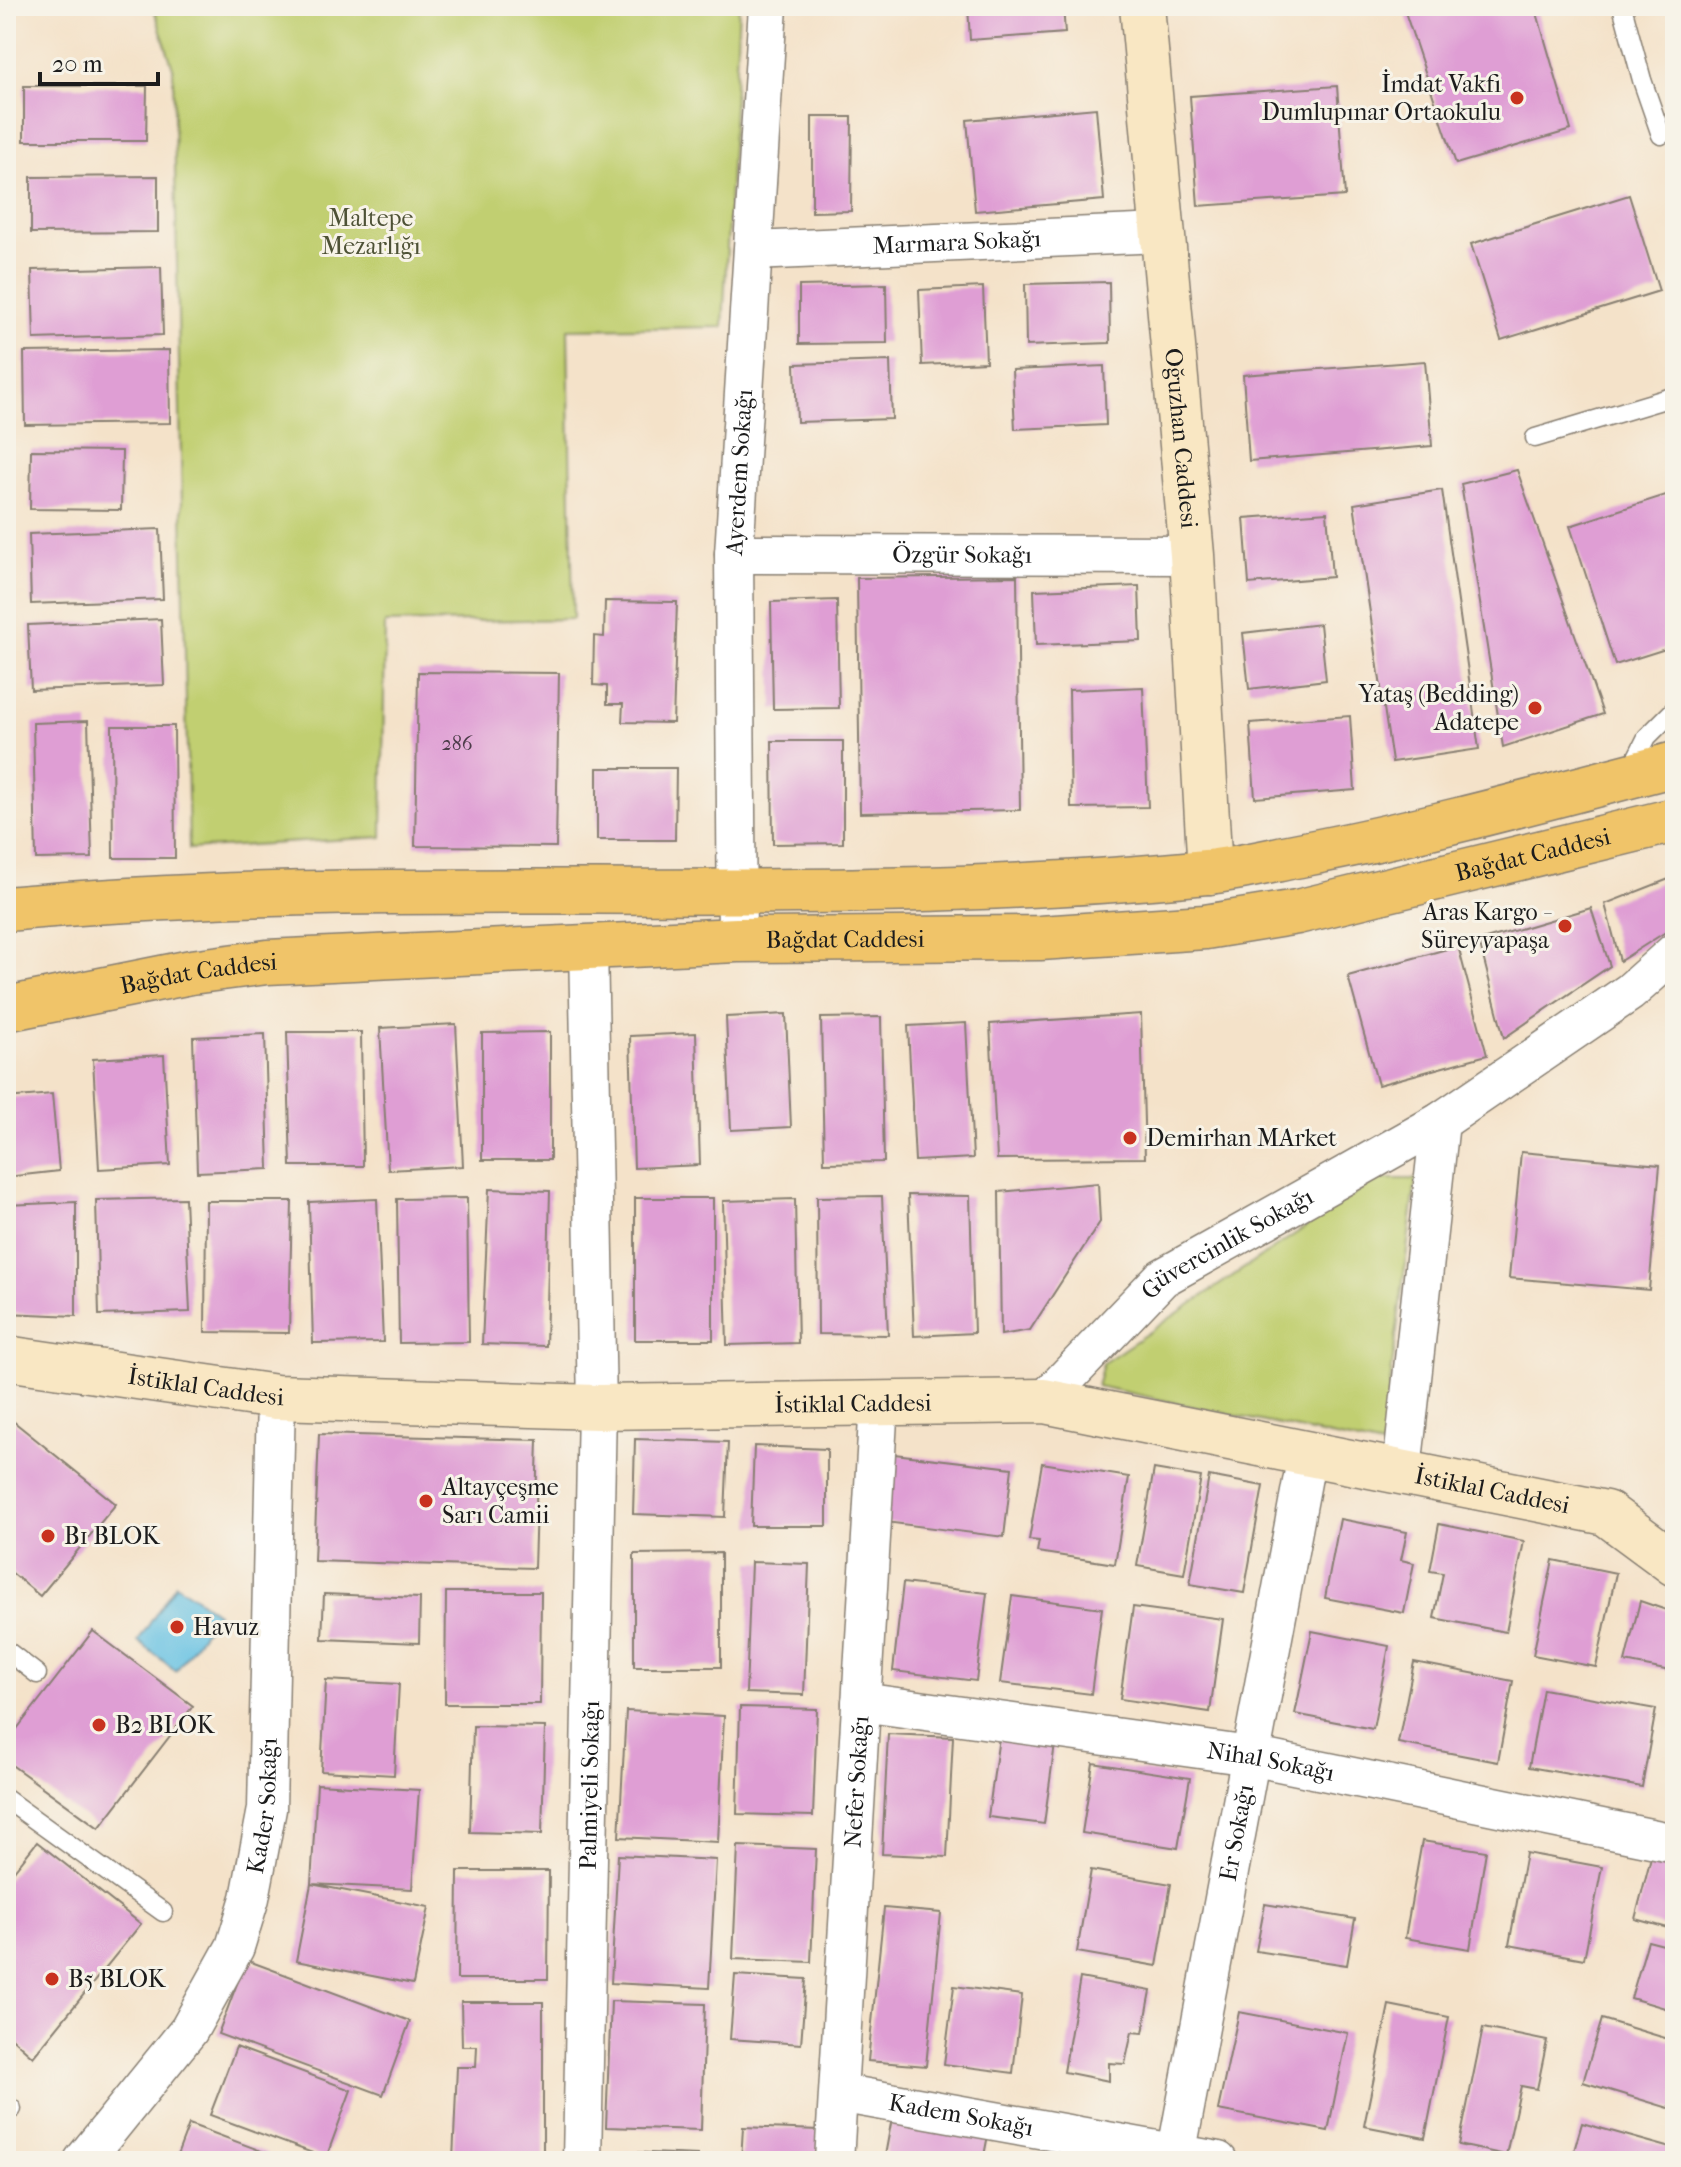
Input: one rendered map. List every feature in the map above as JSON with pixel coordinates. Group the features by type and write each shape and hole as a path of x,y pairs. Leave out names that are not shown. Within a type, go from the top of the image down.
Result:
{"main road":[{"name":"Bağdat Caddesi","path":"6,909 115,899 314,892 737,893 992,888 1210,872 1377,840 1675,764"},
{"name":"Bağdat Caddesi","path":"6,1009 191,972 267,962 588,945 737,940 1040,938 1205,927 1297,912 1675,820"}],"street":[{"name":"Ayerdem Sokağı","path":"737,940 734,554 768,6"},
{"name":"Oğuzhan Caddesi","path":"1142,6 1192,555 1210,872"},
{"name":"Marmara Sokağı","path":"753,251 1161,233"},
{"name":"Özgür Sokağı","path":"734,554 1192,555"},
{"name":"Palmiyeli Sokağı","path":"582,2161 597,1407 588,945"},
{"name":"Güvercinlik Sokağı","path":"1044,1401 1162,1278 1440,1122 1630,992 1675,952"},
{"path":"1402,1470 1440,1122"},
{"name":"İstiklal Caddesi","path":"6,1358 276,1397 597,1407 1044,1401 1606,1513 1675,1564"},
{"name":"Kader Sokağı","path":"83,2161 189,2030 235,1947 250,1898 267,1809 276,1397"},
{"name":"Nefer Sokağı","path":"834,2161 879,1402"},
{"name":"Er Sokağı","path":"1176,2156 1307,1455"},
{"name":"Nihal Sokağı","path":"861,1702 1250,1756 1675,1843"},
{"name":"Kadem Sokağı","path":"839,2093 1176,2156 1218,2161"}],"lane":[{"path":"1622,6 1661,135"},
{"path":"1535,438 1675,396"},
{"path":"1627,776 1647,737 1675,709"},
{"path":"6,1650 37,1674"},
{"path":"6,1799 163,1912"}],"green space":[{"name":"Maltepe Mezarlığı","path":"153,6 739,6 723,327 568,329 573,619 385,623 382,837 189,849 173,68"},
{"path":"1377,1179 1416,1179 1382,1447 1097,1386 1103,1363"}],"water":[{"name":"Havuz","path":"176,1584 217,1613 176,1671 138,1641"}],"building":[{"path":"968,6 1063,6 1065,33 970,40"},
{"path":"1403,6 1535,6 1571,130 1456,164"},
{"path":"24,86 147,86 146,141 24,141"},
{"path":"1337,86 1345,196 1198,206 1190,96"},
{"path":"1096,108 1104,200 975,211 967,120"},
{"path":"812,117 852,117 851,211 812,212"},
{"path":"158,176 158,232 31,233 31,177"},
{"path":"1629,195 1659,291 1501,340 1471,244"},
{"path":"161,267 163,335 34,339 32,270"},
{"path":"1109,282 1110,343 1026,346 1025,284"},
{"path":"886,284 887,343 799,344 799,286"},
{"path":"983,287 986,362 922,365 919,290"},
{"path":"169,350 170,423 25,425 24,352"},
{"path":"890,361 892,419 797,422 795,364"},
{"path":"1425,361 1432,446 1249,461 1243,375"},
{"path":"1104,366 1106,425 1015,429 1012,370"},
{"path":"31,450 122,451 121,510 30,509"},
{"path":"1517,470 1603,714 1503,747 1461,484"},
{"path":"1442,490 1479,749 1392,762 1354,504"},
{"path":"1675,492 1675,646 1615,665 1570,526"},
{"path":"1327,512 1332,577 1249,584 1244,518"},
{"path":"160,529 163,599 31,604 29,534"},
{"path":"1017,576 1020,810 860,813 857,578"},
{"path":"1139,586 1141,641 1036,645 1034,590"},
{"path":"837,600 839,708 773,709 771,602"},
{"path":"605,601 677,602 673,723 622,722 623,704 607,704 607,686 593,685 594,636 604,637"},
{"path":"161,619 164,685 31,690 28,625"},
{"path":"1320,624 1326,680 1249,689 1243,633"},
{"path":"418,672 559,673 556,847 415,846"},
{"path":"1143,687 1148,807 1071,808 1069,690"},
{"path":"1350,716 1355,790 1255,798 1250,723"},
{"path":"88,721 92,858 36,859 33,723"},
{"path":"112,726 174,726 175,858 113,858"},
{"path":"772,741 843,741 843,843 773,844"},
{"path":"597,768 676,768 675,840 597,840"},
{"path":"1674,877 1675,926 1620,961 1605,904"},
{"path":"1591,908 1610,966 1504,1038 1479,941"},
{"path":"1458,946 1487,1055 1378,1085 1348,976"},
{"path":"786,1014 791,1127 731,1130 726,1017"},
{"path":"1141,1014 1145,1158 997,1159 990,1024"},
{"path":"881,1017 884,1162 824,1163 821,1018"},
{"path":"966,1023 973,1158 915,1161 908,1026"},
{"path":"456,1024 463,1166 388,1170 380,1028"},
{"path":"287,1032 361,1032 363,1166 291,1166"},
{"path":"550,1032 550,1160 482,1160 482,1033"},
{"path":"696,1033 700,1165 634,1168 630,1036"},
{"path":"265,1034 269,1169 197,1172 193,1037"},
{"path":"164,1055 170,1165 99,1169 93,1059"},
{"path":"52,1094 59,1171 6,1177 6,1098"},
{"path":"1521,1152 1660,1165 1649,1290 1509,1278"},
{"path":"1098,1183 1100,1222 1030,1330 1001,1335 999,1192"},
{"path":"489,1189 550,1191 546,1346 482,1344"},
{"path":"908,1195 970,1196 974,1333 914,1336"},
{"path":"882,1196 888,1335 818,1334 817,1197"},
{"path":"185,1198 190,1312 99,1315 96,1200"},
{"path":"467,1198 469,1342 399,1343 397,1199"},
{"path":"635,1198 713,1198 713,1340 635,1340"},
{"path":"377,1199 383,1342 313,1343 309,1202"},
{"path":"795,1199 798,1343 727,1345 723,1201"},
{"path":"206,1201 292,1201 289,1333 205,1332"},
{"path":"76,1202 76,1316 6,1313 6,1205"},
{"name":"B1 BLOK","path":"13,1421 116,1504 40,1596 6,1568 6,1430"},
{"name":"Altayçeşme Sarı Camii","path":"319,1434 538,1440 534,1568 314,1561"},
{"path":"635,1439 728,1442 725,1517 633,1514"},
{"path":"754,1446 827,1449 827,1526 751,1526"},
{"path":"894,1454 1012,1468 1004,1537 885,1522"},
{"path":"1042,1463 1129,1477 1115,1564 1037,1552 1039,1541 1029,1540"},
{"path":"1154,1469 1201,1477 1184,1574 1137,1566"},
{"path":"1209,1476 1263,1486 1244,1593 1190,1584"},
{"path":"1340,1519 1407,1532 1401,1560 1414,1563 1404,1613 1325,1598"},
{"path":"1439,1524 1524,1541 1506,1632 1434,1618 1443,1573 1430,1571"},
{"path":"721,1553 721,1667 634,1667 634,1554"},
{"path":"1553,1560 1616,1573 1596,1667 1533,1655"},
{"path":"751,1562 809,1564 804,1695 746,1693"},
{"path":"903,1583 987,1593 976,1681 893,1671"},
{"path":"446,1592 541,1592 540,1704 445,1704"},
{"path":"324,1594 420,1598 419,1643 322,1639"},
{"path":"1012,1596 1102,1608 1091,1694 1000,1683"},
{"path":"1640,1601 1675,1613 1675,1672 1625,1662"},
{"path":"1133,1607 1223,1619 1210,1712 1120,1699"},
{"name":"B2 BLOK","path":"93,1631 193,1706 99,1828 6,1761 6,1743"},
{"path":"1312,1631 1389,1646 1373,1729 1295,1714"},
{"path":"1414,1662 1513,1681 1498,1762 1398,1743"},
{"path":"326,1680 399,1684 394,1775 321,1771"},
{"path":"1543,1689 1656,1709 1642,1787 1529,1767"},
{"path":"740,1707 817,1709 813,1816 737,1814"},
{"path":"626,1711 724,1716 718,1842 619,1837"},
{"path":"473,1726 545,1727 542,1834 470,1832"},
{"path":"888,1734 953,1737 947,1857 882,1854"},
{"path":"999,1737 1055,1744 1044,1824 988,1817"},
{"path":"1093,1763 1190,1778 1178,1848 1082,1833"},
{"path":"317,1784 419,1790 412,1889 311,1884"},
{"path":"1422,1841 1486,1851 1470,1949 1405,1938"},
{"name":"B5 BLOK","path":"37,1842 141,1924 33,2057 6,2033 6,1881"},
{"path":"738,1846 816,1849 811,1962 733,1959"},
{"path":"1526,1853 1602,1867 1584,1959 1509,1945"},
{"path":"1652,1853 1675,1859 1675,1930 1635,1919"},
{"path":"618,1855 716,1860 709,1988 611,1983"},
{"path":"1091,1870 1171,1884 1157,1966 1077,1952"},
{"path":"458,1871 549,1871 548,1979 457,1979"},
{"path":"311,1884 429,1907 413,1984 296,1961"},
{"path":"1265,1904 1355,1919 1347,1965 1256,1951"},
{"path":"884,1908 941,1913 926,2066 868,2061"},
{"path":"1648,1941 1675,1948 1675,2011 1631,1998"},
{"path":"246,1960 410,2021 383,2095 218,2034"},
{"path":"735,1975 806,1979 801,2044 730,2039"},
{"path":"1080,1978 1151,1991 1143,2033 1132,2032 1125,2064 1109,2063 1109,2081 1064,2072"},
{"path":"954,1986 1022,1995 1013,2073 944,2064"},
{"path":"611,2001 705,2004 701,2130 606,2127"},
{"path":"461,2002 543,2002 543,2161 453,2161 457,2067 476,2067 477,2046 462,2046"},
{"path":"1389,2005 1449,2017 1425,2138 1364,2126"},
{"path":"1239,2012 1348,2033 1328,2131 1218,2110"},
{"path":"1602,2019 1675,2041 1675,2110 1583,2082"},
{"path":"1483,2028 1547,2041 1537,2089 1521,2086 1506,2155 1459,2145"},
{"path":"236,2047 351,2090 326,2158 210,2115"},
{"path":"892,2118 988,2135 983,2161 884,2161"},
{"path":"1582,2123 1675,2149 1675,2161 1571,2161"},
{"path":"189,2124 267,2153 264,2161 175,2161"},
{"path":"743,2127 819,2130 818,2161 741,2161"},
{"path":"625,2152 698,2155 698,2161 624,2161"}],"place":[{"name":"İmdat Vakfı Dumlupınar Ortaokulu","path":"1517,98"},
{"name":"Yataş (Bedding) Adatepe","path":"1535,708"},
{"name":"Aras Kargo - Süreyyapaşa","path":"1565,926"},
{"name":"Demirhan MArket","path":"1130,1138"},
{"name":"Altayçeşme Sarı Camii","path":"426,1501"},
{"name":"B1 BLOK","path":"48,1536"},
{"name":"Havuz","path":"177,1627"},
{"name":"B2 BLOK","path":"99,1725"},
{"name":"B5 BLOK","path":"52,1979"}]}
